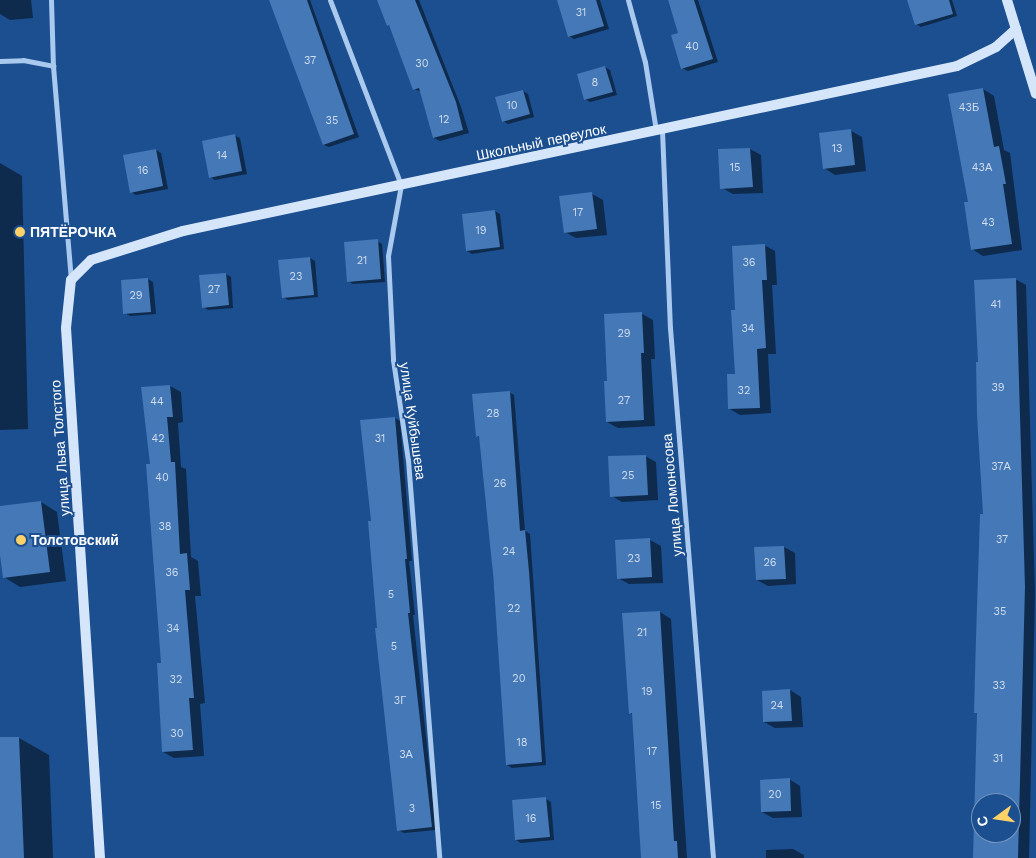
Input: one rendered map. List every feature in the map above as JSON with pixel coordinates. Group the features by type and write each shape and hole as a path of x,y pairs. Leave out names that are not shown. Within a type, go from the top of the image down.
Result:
{"street":[{"name":"улица Льва Толстого","path":"51,0 53,66 71,280 66,328 100,858"},
{"path":"330,0 400,185"},
{"name":"улица Ломоносова","path":"628,0 646,62 659,131 670,328 713,858"},
{"path":"1007,0 1036,94"},
{"name":"Школьный переулок","path":"71,280 91,260 182,231 659,131 957,66 996,47 1016,29"},
{"path":"0,61 23,60 53,66"},
{"name":"улица Куйбышева","path":"400,185 388,256 393,360 408,460 439,858"}],"building":[{"path":"269,0 307,0 354,134 323,145"},
{"path":"377,0 415,0 456,102 463,130 433,138 419,88 413,90 389,25 387,26"},
{"path":"557,0 596,0 604,26 568,37"},
{"path":"668,0 694,0 713,59 681,69 671,35 678,33"},
{"path":"907,0 949,0 953,14 915,25"},
{"path":"605,66 613,92 584,100 577,74"},
{"path":"983,88 994,147 999,146 1006,184 1003,184 1012,244 971,250 964,202 968,202 948,94"},
{"path":"523,90 530,114 502,122 495,97"},
{"path":"851,129 855,165 823,169 819,133"},
{"path":"235,134 242,171 209,178 202,141"},
{"path":"750,148 753,187 720,189 718,149"},
{"path":"156,149 163,186 130,193 123,155"},
{"path":"592,192 597,229 564,233 559,196"},
{"path":"495,210 500,247 466,251 462,214"},
{"path":"378,239 381,279 347,282 344,242"},
{"path":"765,244 767,280 762,280 766,348 757,349 760,408 728,409 727,374 735,374 731,310 735,310 732,246"},
{"path":"310,257 314,295 282,298 278,260"},
{"path":"226,273 229,305 202,308 199,275"},
{"path":"148,278 151,312 123,314 121,280"},
{"path":"1016,278 1025,587 1020,793 975,793 977,713 974,713 976,637 980,514 983,514 977,415 976,362 978,362 974,280"},
{"path":"642,312 644,353 641,353 644,420 606,422 604,381 607,381 604,314"},
{"path":"170,385 173,417 167,417 171,462 175,462 180,554 187,553 190,590 185,590 194,698 189,698 193,750 162,752 157,663 161,663 146,464 150,464 141,387"},
{"path":"510,391 520,531 525,530 529,571 542,762 506,765 493,574 479,436 476,437 472,394"},
{"path":"395,417 407,559 405,559 410,613 408,613 432,827 397,831 375,628 377,628 368,521 371,521 360,420"},
{"path":"646,455 648,495 610,497 608,456"},
{"path":"41,501 50,572 3,578 0,555 0,506"},
{"path":"650,538 652,577 617,579 615,540"},
{"path":"784,546 786,579 756,580 754,547"},
{"path":"660,611 674,841 677,841 678,858 641,858 632,713 629,714 622,613"},
{"path":"790,689 792,721 763,722 762,691"},
{"path":"0,737 19,737 24,858 0,858"},
{"path":"790,778 791,811 761,812 760,780"},
{"path":"546,797 550,837 515,840 512,800"},
{"path":"973,843 1018,843 1018,858 973,858"}],"place":[{"name":"ПЯТЁРОЧКА","path":"20,232"},
{"name":"Толстовский","path":"21,540"}]}
